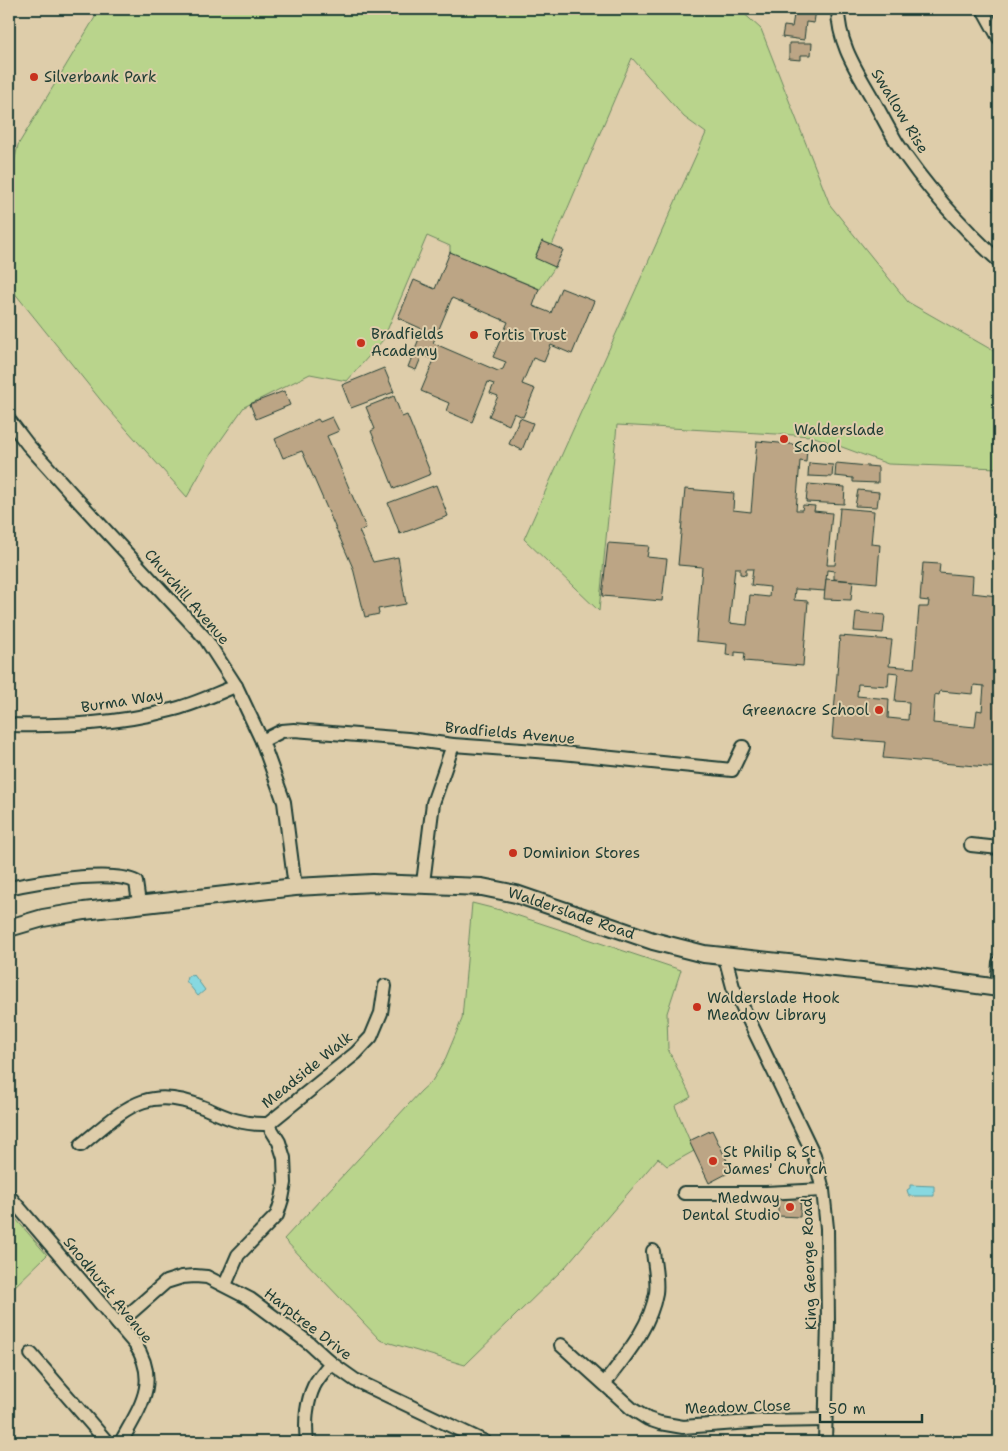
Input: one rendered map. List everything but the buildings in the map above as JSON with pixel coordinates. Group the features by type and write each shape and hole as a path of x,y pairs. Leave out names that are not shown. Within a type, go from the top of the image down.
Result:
{"street":[{"name":"Swallow Rise","path":"838,9 840,34 847,54 898,144 976,240 999,261"},
{"path":"983,9 999,38"},
{"name":"Churchill Avenue","path":"9,420 47,466 205,638 236,686 262,741 284,802 295,887"},
{"name":"Burma Way","path":"9,725 79,724 120,721 174,710 236,686"},
{"name":"Bradfields Avenue","path":"262,741 282,732 294,730 732,770 743,747"},
{"path":"423,884 433,803 453,745"},
{"path":"971,845 999,848"},
{"path":"9,888 57,880 124,878 136,882 139,904"},
{"name":"Walderslade Road","path":"9,928 43,918 139,904 295,887 373,883 482,886 516,894 684,950 725,957 998,988"},
{"name":"King George Road","path":"725,957 733,987 814,1155 824,1190 828,1322 825,1442"},
{"path":"998,988 999,962"},
{"name":"Meadside Walk","path":"81,1145 130,1106 146,1100 163,1097 190,1102 231,1120 252,1124 268,1124 356,1053 371,1037 381,1013 385,986"},
{"name":"Meadside Walk","path":"225,1286 238,1255 277,1215 282,1199 285,1183 284,1158 279,1142 268,1124"},
{"path":"684,1193 766,1193 824,1190"},
{"name":"Snodhurst Avenue","path":"9,1196 142,1354 146,1368 147,1388 143,1402 121,1442"},
{"path":"605,1383 640,1336 651,1313 656,1291 653,1251"},
{"name":"Harptree Drive","path":"118,1324 166,1282 182,1277 207,1277 250,1299 355,1380 485,1442"},
{"name":"Meadow Close","path":"561,1345 632,1409 660,1423 683,1427 825,1420"},
{"path":"30,1354 107,1442"},
{"path":"307,1442 305,1429 314,1386 331,1363"}],"green space":[{"path":"100,9 739,9 761,29 830,205 908,302 999,354 999,468 888,464 812,436 617,425 599,611 524,539 706,133 684,117 632,58 552,245 542,241 535,257 555,267 540,289 450,252 450,246 427,236 383,340 347,381 310,374 244,407 211,454 187,497 103,403 9,286 9,184 18,145"},
{"path":"472,903 504,911 681,970 667,1013 668,1049 691,1097 675,1106 694,1151 667,1166 658,1158 565,1267 465,1365 380,1340 284,1239 432,1081 444,1062 462,1019"},
{"path":"9,1211 47,1255 9,1292"}],"water":[{"path":"194,975 205,990 198,996 186,981 187,977"},
{"path":"910,1185 934,1186 934,1196 909,1196 907,1190 910,1188"}],"place":[{"name":"Silverbank Park","path":"34,77"},
{"name":"Fortis Trust","path":"474,335"},
{"name":"Bradfields Academy","path":"361,343"},
{"name":"Walderslade School","path":"784,439"},
{"name":"Greenacre School","path":"879,710"},
{"name":"Dominion Stores","path":"513,853"},
{"name":"Walderslade Hook Meadow Library","path":"697,1007"},
{"name":"St Philip & St James' Church","path":"713,1161"},
{"name":"Medway Dental Studio","path":"790,1207"}]}
